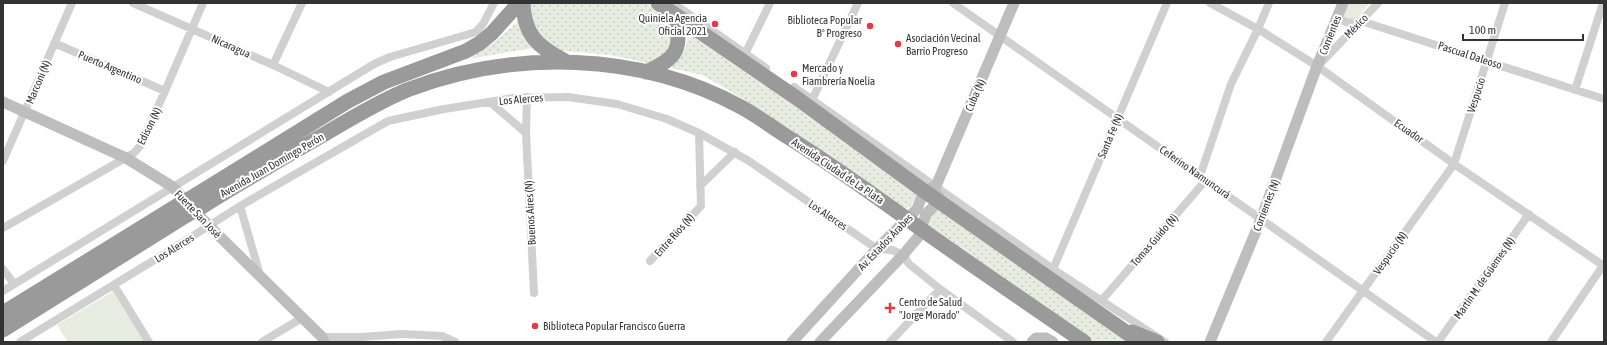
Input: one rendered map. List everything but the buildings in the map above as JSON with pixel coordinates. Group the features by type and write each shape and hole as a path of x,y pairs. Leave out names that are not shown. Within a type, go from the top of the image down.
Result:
{"highway":[{"name":"Avenida Juan Domingo Perón","path":"3,330 348,101 384,82 466,51 480,43 492,33 518,3"},
{"path":"523,3 523,17 535,40 546,51 565,61"},
{"path":"658,3 678,7 930,188 939,201 1140,342"},
{"path":"646,72 664,64 676,50 679,39 678,7"},
{"name":"Avenida Juan Domingo Perón","path":"199,200 368,109 405,91 442,78 484,69 565,61"},
{"name":"Avenida Ciudad de La Plata","path":"565,61 614,66 646,72 693,86 741,107 812,152 857,192 905,221 956,262 987,275 1084,342"},
{"path":"779,77 805,99"},
{"name":"Avenida Juan Domingo Perón","path":"3,313 184,210"},
{"path":"1118,327 1157,342"}],"street":[{"name":"Marconi (N)","path":"3,161 72,3"},
{"name":"Nicaragua","path":"133,3 192,28 329,92"},
{"name":"Edison (N)","path":"3,228 134,153 140,146 165,91 202,3"},
{"path":"272,65 302,3"},
{"path":"3,291 374,64 390,57 476,32 483,24 494,3"},
{"path":"745,54 770,3"},
{"path":"805,99 858,3"},
{"name":"Ceferino Namuncurá","path":"953,3 1437,342"},
{"name":"Cuba (N)","path":"930,188 1014,3"},
{"name":"Santa Fe (N)","path":"1053,269 1167,3"},
{"name":"Ecuador","path":"1210,3 1258,29 1317,66 1454,164 1604,265"},
{"name":"Tomas Guido (N)","path":"1102,300 1203,178 1231,84 1269,3"},
{"name":"Corrientes","path":"1317,66 1343,3"},
{"name":"México","path":"1317,66 1378,3"},
{"name":"Vespucio","path":"1454,164 1505,3"},
{"path":"1575,90 1603,3"},
{"path":"678,7 779,77"},
{"name":"Pascual Daleoso","path":"1338,16 1342,21 1347,23 1362,21 1487,60 1604,99"},
{"name":"Puerto Argentino","path":"54,43 165,91"},
{"name":"Corrientes (N)","path":"1210,342 1261,220 1317,66"},
{"name":"Los Alerces","path":"20,342 240,206 388,122 444,109 527,97 568,97 617,104 666,119 699,133 735,152 877,249 892,250 903,255"},
{"name":"Buenos Aires (N)","path":"527,97 526,133 534,293"},
{"name":"Fuerte San José","path":"3,102 126,158 173,187 209,226 323,340"},
{"path":"490,102 526,133"},
{"name":"Entre Ríos (N)","path":"650,262 701,206 699,133"},
{"path":"700,186 735,152"},
{"name":"Vespucio (N)","path":"1326,342 1454,164"},
{"path":"930,188 1165,342"},
{"name":"Av. Estados Árabes","path":"797,340 877,249 905,221 930,188"},
{"name":"Av. Estados Árabes","path":"820,342 903,255 919,232 926,214 939,201"},
{"path":"240,206 261,278"},
{"name":"Martín M. de Güemes (N)","path":"1437,342 1529,214"},
{"path":"903,255 909,264 940,289 1013,342"},
{"path":"1551,342 1604,265"},
{"path":"3,269 14,284"},
{"path":"114,284 149,342"},
{"path":"890,342 940,289"},
{"path":"262,342 302,318"},
{"path":"323,340 360,340 401,334 442,336 455,342"},
{"path":"1032,342 1036,338 1046,338 1053,342"}],"shaded area":[{"path":"529,3 646,3 672,21 674,46 652,64 610,55 555,50 546,43 535,27 529,10"},
{"path":"1349,3 1370,3 1355,20 1347,20 1343,16"},
{"path":"520,20 521,30 533,48 474,58 470,55 492,44"},
{"path":"687,32 914,189 916,197 911,206 903,210 807,141 727,89 702,75 671,68 686,47 688,37"},
{"path":"943,209 1134,342 1092,342 930,229 929,220 934,212"},
{"path":"114,291 145,342 68,342 57,325"}],"place":[{"name":"Quiniela Agencia Oficial 2021","path":"715,24"},
{"name":"Biblioteca Popular Bº Progreso","path":"870,26"},
{"name":"Asociación Vecinal Barrio Progreso","path":"898,44"},
{"name":"Mercado y Fiambrería Noelia","path":"794,74"},
{"name":"Centro de Salud \"Jorge Morado\"","path":"890,308"},
{"name":"Biblioteca Popular Francisco Guerra","path":"535,326"}]}
